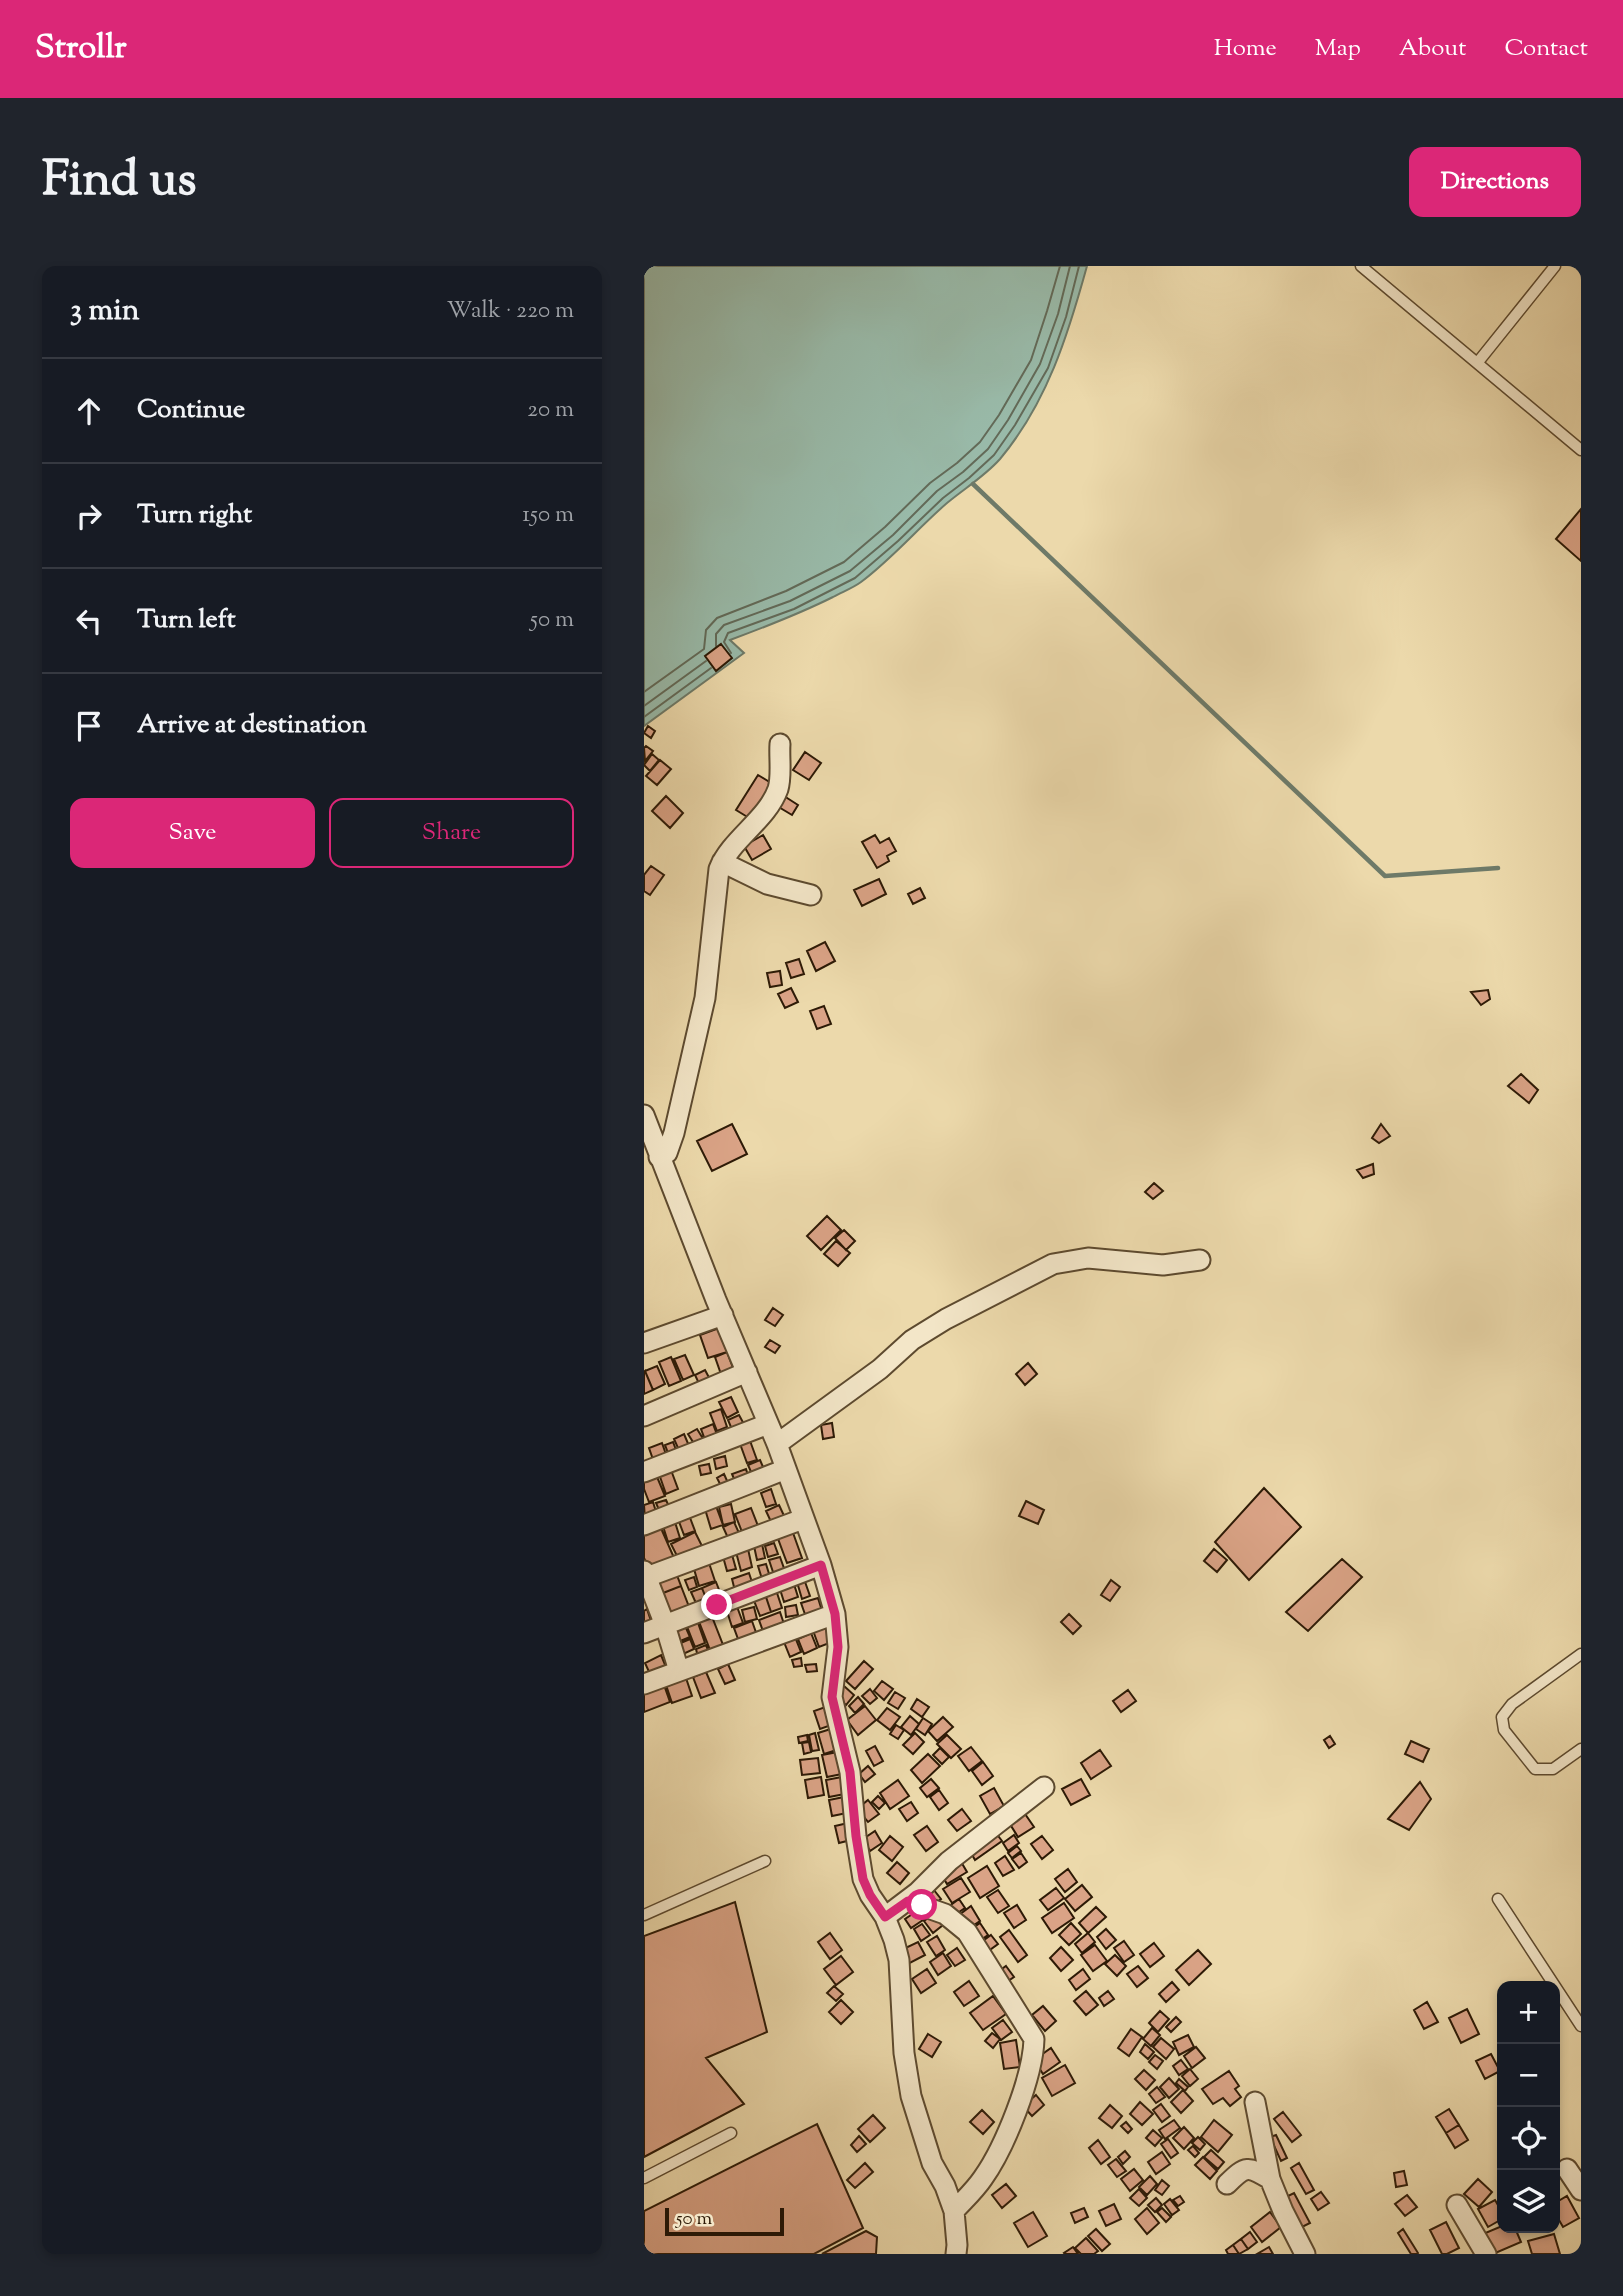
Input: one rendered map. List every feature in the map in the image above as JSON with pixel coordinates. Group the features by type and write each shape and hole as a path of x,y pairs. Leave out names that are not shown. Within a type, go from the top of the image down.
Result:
{"street":[{"path":"659,1157 667,1153 674,1133 705,998 719,869 729,851 754,824 778,788 780,744"},
{"path":"722,862 767,884 811,895"},
{"path":"644,1115 777,1444 821,1565 835,1614 838,1647 831,1689 850,1772 863,1879 885,1917 899,1960 904,2053 911,2096 932,2163 954,2211 956,2254"},
{"path":"777,1444 880,1370 912,1340 946,1319 1053,1264 1088,1258 1163,1265 1200,1260"},
{"path":"644,1343 723,1315"},
{"path":"644,1416 747,1372"},
{"path":"644,1472 768,1424"},
{"path":"644,1525 786,1469"},
{"path":"680,1671 645,1575 803,1519"},
{"path":"644,1633 821,1565"},
{"path":"644,1684 835,1614"},
{"path":"885,1917 908,1901 949,1861 1044,1787"},
{"path":"908,1901 945,1914 967,1932 1034,2039 1034,2057 1013,2119 999,2150 983,2178 954,2211"},
{"path":"1255,2102 1270,2179 1305,2254"},
{"path":"1227,2184 1238,2172 1247,2168 1270,2179"},
{"path":"1567,2169 1581,2190"},
{"path":"1457,2205 1486,2254"}],"lane":[{"path":"1478,362 1555,266"},
{"path":"1369,268 1579,444"},
{"path":"1581,1654 1512,1704 1502,1717 1504,1730 1535,1769 1553,1769 1581,1749"},
{"path":"644,1915 765,1861"},
{"path":"1498,1899 1581,2026"},
{"path":"644,2178 731,2133"}],"water":[{"path":"644,266 1087,266 1064,343 1043,392 1031,415 1000,459 858,584 795,615 730,640 744,653 644,726"}],"building":[{"path":"1581,509 1581,561 1556,539"},
{"path":"721,644 732,658 716,671 705,656"},
{"path":"648,726 655,731 651,738 644,733"},
{"path":"646,746 653,751 645,761 644,748"},
{"path":"805,752 821,763 809,780 793,770"},
{"path":"652,754 659,760 650,771 644,765"},
{"path":"660,760 671,769 657,785 646,776"},
{"path":"758,775 776,786 754,821 736,810"},
{"path":"666,796 683,813 670,828 652,811"},
{"path":"784,796 798,805 792,815 777,806"},
{"path":"763,835 771,849 752,860 744,846"},
{"path":"875,835 880,843 889,838 896,851 887,856 889,861 877,868 862,842"},
{"path":"651,866 664,875 650,895 644,891 644,875"},
{"path":"879,879 886,894 862,906 854,890"},
{"path":"920,888 925,898 913,904 908,894"},
{"path":"825,942 835,961 816,971 807,951"},
{"path":"799,959 804,974 791,978 786,963"},
{"path":"780,971 782,985 770,987 767,973"},
{"path":"791,988 798,1002 785,1008 778,994"},
{"path":"1488,990 1490,999 1481,1005 1471,992"},
{"path":"824,1006 831,1024 817,1029 810,1011"},
{"path":"1521,1074 1538,1090 1529,1103 1508,1086"},
{"path":"732,1124 747,1154 712,1171 697,1141"},
{"path":"1381,1124 1390,1136 1379,1143 1372,1138"},
{"path":"1373,1164 1374,1174 1363,1178 1357,1170"},
{"path":"1154,1183 1163,1191 1153,1199 1145,1192"},
{"path":"827,1216 841,1230 821,1250 807,1236"},
{"path":"844,1230 855,1241 846,1250 835,1238"},
{"path":"836,1241 850,1253 838,1266 824,1254"},
{"path":"773,1308 783,1315 775,1326 765,1320"},
{"path":"719,1328 727,1352 708,1358 700,1335"},
{"path":"770,1340 780,1346 775,1353 765,1347"},
{"path":"727,1352 735,1373 722,1377 715,1357"},
{"path":"685,1355 694,1375 683,1380 674,1359"},
{"path":"671,1357 681,1381 669,1386 659,1362"},
{"path":"1028,1363 1037,1374 1025,1385 1016,1374"},
{"path":"657,1366 665,1384 653,1390 645,1371"},
{"path":"705,1370 713,1385 702,1390 695,1375"},
{"path":"644,1372 653,1390 644,1394"},
{"path":"731,1397 738,1412 727,1418 719,1402"},
{"path":"721,1409 727,1427 717,1431 710,1413"},
{"path":"739,1415 745,1426 733,1432 728,1420"},
{"path":"832,1423 834,1437 823,1439 821,1425"},
{"path":"713,1424 719,1440 707,1445 701,1429"},
{"path":"697,1429 707,1445 698,1450 688,1434"},
{"path":"684,1434 692,1453 682,1457 674,1439"},
{"path":"749,1438 757,1460 747,1463 739,1441"},
{"path":"673,1442 678,1455 670,1458 665,1445"},
{"path":"662,1443 669,1463 656,1468 649,1448"},
{"path":"725,1456 727,1466 716,1469 714,1459"},
{"path":"760,1460 767,1476 755,1481 748,1465"},
{"path":"709,1464 711,1473 701,1475 699,1466"},
{"path":"746,1469 750,1482 737,1486 732,1474"},
{"path":"671,1470 678,1489 666,1494 659,1474"},
{"path":"655,1472 665,1496 649,1502 644,1489 644,1477"},
{"path":"724,1474 728,1483 721,1486 717,1478"},
{"path":"1264,1488 1301,1527 1249,1580 1215,1542"},
{"path":"771,1489 776,1504 766,1507 761,1493"},
{"path":"666,1500 672,1513 662,1517 656,1503"},
{"path":"1026,1501 1044,1510 1038,1524 1019,1516"},
{"path":"653,1502 657,1515 645,1519 644,1505"},
{"path":"731,1504 735,1522 723,1525 719,1507"},
{"path":"779,1505 786,1520 773,1526 766,1511"},
{"path":"716,1506 723,1525 711,1529 705,1509"},
{"path":"751,1508 760,1531 744,1537 735,1514"},
{"path":"689,1515 695,1531 684,1535 678,1519"},
{"path":"674,1519 680,1538 668,1542 662,1523"},
{"path":"734,1522 739,1533 728,1538 723,1527"},
{"path":"660,1526 675,1560 650,1571 644,1558 644,1532"},
{"path":"792,1530 802,1558 787,1563 777,1536"},
{"path":"695,1532 704,1550 680,1562 671,1544"},
{"path":"774,1543 778,1554 768,1557 765,1546"},
{"path":"762,1544 765,1558 757,1560 754,1546"},
{"path":"748,1549 752,1567 741,1571 736,1552"},
{"path":"1214,1549 1227,1560 1217,1572 1204,1561"},
{"path":"731,1551 736,1569 727,1571 722,1553"},
{"path":"780,1557 786,1574 775,1578 769,1560"},
{"path":"1342,1559 1362,1577 1308,1631 1286,1612"},
{"path":"709,1563 715,1581 699,1586 694,1569"},
{"path":"766,1564 770,1577 762,1579 758,1566"},
{"path":"675,1570 681,1586 658,1595 652,1579"},
{"path":"749,1573 753,1585 735,1591 732,1579"},
{"path":"694,1577 697,1587 689,1590 685,1580"},
{"path":"804,1579 810,1596 802,1599 797,1582"},
{"path":"1111,1580 1120,1587 1110,1601 1101,1595"},
{"path":"793,1581 798,1597 784,1602 779,1586"},
{"path":"716,1582 723,1600 709,1606 702,1588"},
{"path":"681,1586 691,1612 667,1620 658,1595"},
{"path":"702,1588 709,1606 699,1610 691,1592"},
{"path":"776,1590 782,1608 771,1612 765,1594"},
{"path":"765,1594 771,1612 760,1616 753,1598"},
{"path":"818,1598 823,1614 807,1620 801,1603"},
{"path":"736,1604 743,1623 732,1627 726,1608"},
{"path":"796,1605 798,1615 786,1617 785,1607"},
{"path":"754,1607 757,1619 745,1622 742,1610"},
{"path":"647,1609 653,1627 644,1630 644,1611"},
{"path":"709,1609 725,1650 712,1655 696,1614"},
{"path":"780,1612 785,1627 764,1634 759,1620"},
{"path":"1069,1614 1081,1626 1073,1634 1061,1622"},
{"path":"682,1619 690,1637 678,1642 670,1625"},
{"path":"697,1620 705,1643 695,1647 686,1624"},
{"path":"752,1621 759,1641 741,1647 734,1628"},
{"path":"824,1621 832,1642 819,1647 811,1625"},
{"path":"811,1633 817,1648 804,1654 798,1639"},
{"path":"795,1637 801,1652 790,1657 784,1642"},
{"path":"690,1639 694,1649 681,1655 676,1645"},
{"path":"706,1645 709,1653 698,1657 696,1649"},
{"path":"661,1655 666,1667 650,1674 645,1663"},
{"path":"801,1658 802,1666 794,1667 792,1660"},
{"path":"864,1661 873,1669 855,1689 846,1681"},
{"path":"728,1664 735,1680 725,1684 718,1669"},
{"path":"816,1664 817,1671 807,1672 805,1665"},
{"path":"706,1672 715,1693 701,1698 693,1677"},
{"path":"686,1678 692,1696 672,1703 666,1685"},
{"path":"882,1681 893,1689 884,1700 874,1691"},
{"path":"664,1685 670,1702 644,1712 644,1693"},
{"path":"844,1686 854,1695 846,1705 836,1696"},
{"path":"870,1689 877,1698 870,1704 862,1696"},
{"path":"1128,1690 1136,1701 1121,1712 1113,1701"},
{"path":"895,1692 905,1698 898,1709 888,1703"},
{"path":"858,1697 864,1704 855,1713 849,1706"},
{"path":"917,1699 929,1707 922,1717 911,1709"},
{"path":"831,1705 837,1723 820,1729 814,1711"},
{"path":"865,1706 876,1720 858,1735 847,1720"},
{"path":"887,1708 900,1717 890,1730 877,1720"},
{"path":"910,1716 919,1724 911,1735 901,1727"},
{"path":"943,1717 953,1727 937,1741 928,1731"},
{"path":"923,1718 932,1724 925,1735 916,1729"},
{"path":"896,1725 904,1730 898,1739 890,1734"},
{"path":"837,1727 843,1748 824,1754 818,1733"},
{"path":"815,1733 819,1750 812,1751 809,1735"},
{"path":"915,1733 924,1742 913,1754 903,1745"},
{"path":"807,1735 808,1741 799,1743 798,1737"},
{"path":"947,1735 961,1749 951,1758 937,1744"},
{"path":"1330,1736 1335,1744 1329,1748 1324,1740"},
{"path":"1411,1741 1429,1749 1423,1762 1405,1754"},
{"path":"809,1742 811,1752 804,1754 802,1743"},
{"path":"875,1746 883,1761 874,1766 866,1751"},
{"path":"971,1747 982,1761 969,1771 958,1756"},
{"path":"940,1748 949,1757 942,1764 933,1755"},
{"path":"1100,1750 1111,1766 1091,1779 1081,1763"},
{"path":"843,1751 847,1773 827,1777 822,1755"},
{"path":"928,1754 940,1766 922,1783 911,1770"},
{"path":"818,1758 820,1773 802,1775 800,1760"},
{"path":"983,1762 993,1776 982,1785 972,1771"},
{"path":"868,1766 875,1774 865,1782 859,1774"},
{"path":"847,1776 850,1793 829,1797 826,1780"},
{"path":"821,1777 824,1795 808,1798 805,1780"},
{"path":"931,1779 939,1788 927,1797 920,1788"},
{"path":"1081,1779 1090,1795 1071,1805 1062,1789"},
{"path":"898,1780 909,1796 890,1809 880,1793"},
{"path":"1420,1782 1431,1799 1409,1830 1388,1819"},
{"path":"994,1788 1004,1806 990,1814 980,1796"},
{"path":"939,1790 948,1803 939,1810 930,1797"},
{"path":"878,1796 885,1803 879,1809 872,1802"},
{"path":"844,1797 847,1813 832,1816 829,1800"},
{"path":"868,1800 879,1814 868,1822 857,1809"},
{"path":"911,1802 918,1813 907,1821 899,1809"},
{"path":"962,1809 971,1821 957,1831 948,1820"},
{"path":"1023,1811 1034,1827 1018,1837 1008,1821"},
{"path":"848,1823 851,1840 839,1843 835,1826"},
{"path":"927,1826 938,1842 926,1851 914,1835"},
{"path":"875,1831 882,1843 870,1851 863,1839"},
{"path":"996,1833 1002,1841 975,1860 970,1851"},
{"path":"1014,1835 1019,1843 1008,1851 1003,1843"},
{"path":"890,1836 903,1847 892,1861 879,1850"},
{"path":"1042,1836 1053,1850 1042,1859 1031,1844"},
{"path":"1017,1846 1021,1851 1012,1858 1008,1853"},
{"path":"1021,1853 1027,1862 1019,1868 1012,1859"},
{"path":"1005,1856 1014,1870 1003,1876 995,1863"},
{"path":"960,1860 967,1872 947,1884 940,1872"},
{"path":"897,1862 909,1873 900,1884 887,1873"},
{"path":"987,1866 999,1886 980,1898 968,1878"},
{"path":"1068,1869 1077,1882 1065,1892 1055,1879"},
{"path":"961,1878 970,1892 952,1903 943,1889"},
{"path":"930,1885 941,1899 931,1907 919,1893"},
{"path":"1082,1885 1092,1897 1075,1911 1065,1899"},
{"path":"1056,1888 1064,1898 1048,1910 1040,1900"},
{"path":"998,1890 1009,1906 998,1913 987,1897"},
{"path":"959,1899 965,1908 953,1916 948,1907"},
{"path":"735,1902 767,2032 706,2058 744,2104 644,2157 644,1936"},
{"path":"1064,1903 1074,1918 1052,1933 1042,1918"},
{"path":"1017,1905 1026,1920 1014,1928 1004,1913"},
{"path":"971,1906 980,1921 968,1929 959,1915"},
{"path":"923,1907 929,1916 911,1928 905,1919"},
{"path":"1096,1907 1106,1917 1088,1933 1079,1923"},
{"path":"935,1913 943,1925 933,1933 924,1921"},
{"path":"980,1923 988,1935 978,1942 970,1930"},
{"path":"1071,1923 1081,1934 1069,1945 1059,1935"},
{"path":"922,1924 930,1935 921,1941 914,1929"},
{"path":"1106,1929 1116,1940 1106,1949 1097,1937"},
{"path":"1009,1930 1027,1955 1018,1962 1000,1937"},
{"path":"830,1933 842,1950 830,1959 818,1942"},
{"path":"1088,1933 1095,1942 1082,1953 1075,1944"},
{"path":"991,1935 998,1944 987,1952 980,1943"},
{"path":"937,1936 945,1950 936,1956 927,1942"},
{"path":"1124,1941 1134,1955 1124,1962 1114,1948"},
{"path":"918,1942 925,1955 904,1966 897,1952"},
{"path":"1154,1943 1164,1956 1150,1967 1140,1954"},
{"path":"1095,1945 1107,1961 1093,1971 1081,1955"},
{"path":"1061,1947 1073,1960 1061,1971 1050,1958"},
{"path":"957,1948 965,1960 955,1966 947,1955"},
{"path":"1198,1950 1211,1964 1189,1985 1176,1970"},
{"path":"943,1953 951,1966 938,1975 930,1962"},
{"path":"1115,1955 1126,1966 1117,1976 1105,1964"},
{"path":"841,1956 853,1972 836,1985 824,1969"},
{"path":"1006,1966 1014,1977 1002,1985 995,1974"},
{"path":"1138,1966 1148,1978 1137,1987 1127,1974"},
{"path":"927,1969 936,1983 921,1993 912,1979"},
{"path":"1083,1969 1090,1979 1076,1990 1069,1980"},
{"path":"969,1981 979,1996 964,2006 954,1992"},
{"path":"1172,1982 1179,1990 1166,2002 1159,1994"},
{"path":"834,1986 843,1994 836,2001 827,1993"},
{"path":"1086,1991 1098,2005 1086,2015 1074,2001"},
{"path":"1108,1991 1114,1999 1104,2006 1099,1998"},
{"path":"993,1996 1006,2014 983,2030 970,2013"},
{"path":"841,2000 853,2012 841,2024 829,2012"},
{"path":"1427,2002 1438,2022 1424,2029 1414,2010"},
{"path":"1043,2006 1056,2021 1045,2031 1032,2015"},
{"path":"1467,2009 1479,2034 1461,2043 1449,2018"},
{"path":"1160,2011 1169,2019 1158,2032 1149,2023"},
{"path":"1176,2017 1181,2022 1171,2032 1166,2027"},
{"path":"1003,2020 1012,2032 1001,2040 992,2028"},
{"path":"1152,2028 1160,2035 1151,2046 1143,2039"},
{"path":"1131,2029 1142,2037 1129,2056 1118,2048"},
{"path":"992,2033 1000,2039 993,2048 985,2041"},
{"path":"928,2034 941,2042 932,2057 919,2049"},
{"path":"1188,2035 1194,2047 1179,2055 1173,2042"},
{"path":"1161,2038 1174,2049 1166,2059 1153,2047"},
{"path":"1016,2040 1020,2067 1004,2069 1000,2043"},
{"path":"1145,2044 1154,2052 1148,2059 1140,2052"},
{"path":"1196,2047 1205,2058 1192,2068 1184,2056"},
{"path":"1051,2048 1060,2062 1043,2074 1034,2060"},
{"path":"1491,2054 1497,2065 1497,2073 1485,2079 1476,2061"},
{"path":"1155,2055 1163,2061 1157,2069 1149,2062"},
{"path":"1181,2060 1188,2069 1179,2075 1173,2066"},
{"path":"1065,2065 1075,2083 1052,2096 1042,2078"},
{"path":"1190,2069 1198,2079 1190,2086 1182,2076"},
{"path":"1144,2070 1155,2080 1146,2090 1135,2079"},
{"path":"1229,2071 1239,2086 1235,2089 1241,2097 1230,2106 1223,2098 1213,2104 1202,2089"},
{"path":"1169,2078 1179,2089 1169,2098 1160,2087"},
{"path":"1179,2079 1188,2087 1185,2091 1176,2083"},
{"path":"1157,2087 1165,2097 1156,2103 1149,2094"},
{"path":"1183,2090 1193,2101 1181,2113 1171,2102"},
{"path":"1036,2095 1044,2105 1032,2116 1023,2106"},
{"path":"1140,2102 1153,2114 1142,2125 1130,2114"},
{"path":"1161,2104 1170,2116 1162,2122 1153,2110"},
{"path":"1110,2105 1122,2116 1112,2128 1099,2118"},
{"path":"1449,2109 1459,2125 1446,2133 1436,2117"},
{"path":"982,2110 994,2122 983,2134 970,2122"},
{"path":"1283,2112 1301,2135 1292,2142 1274,2119"},
{"path":"873,2115 885,2128 870,2142 858,2129"},
{"path":"1174,2120 1180,2128 1165,2139 1159,2130"},
{"path":"1214,2120 1232,2135 1218,2152 1201,2137"},
{"path":"1126,2122 1132,2129 1128,2133 1121,2126"},
{"path":"817,2124 863,2228 814,2254 644,2254 644,2211"},
{"path":"1459,2125 1468,2140 1455,2148 1446,2133"},
{"path":"1184,2127 1194,2138 1184,2149 1173,2138"},
{"path":"1153,2130 1162,2138 1155,2146 1146,2138"},
{"path":"1276,2135 1287,2158 1281,2161 1270,2137"},
{"path":"859,2136 866,2144 857,2152 851,2145"},
{"path":"1198,2137 1205,2144 1200,2150 1192,2143"},
{"path":"1168,2139 1178,2153 1171,2158 1161,2144"},
{"path":"1098,2140 1110,2157 1101,2164 1089,2148"},
{"path":"1193,2146 1199,2153 1195,2157 1188,2150"},
{"path":"1211,2150 1224,2162 1218,2169 1204,2157"},
{"path":"1125,2151 1130,2157 1123,2164 1118,2157"},
{"path":"1162,2152 1170,2164 1156,2174 1148,2162"},
{"path":"1203,2157 1217,2171 1210,2179 1195,2165"},
{"path":"1116,2159 1126,2171 1117,2177 1108,2165"},
{"path":"865,2163 873,2172 855,2188 847,2180"},
{"path":"1299,2163 1314,2190 1306,2194 1291,2168"},
{"path":"1134,2169 1143,2180 1130,2191 1121,2179"},
{"path":"1404,2171 1407,2185 1396,2187 1394,2173"},
{"path":"1150,2176 1157,2184 1147,2195 1139,2187"},
{"path":"1478,2179 1492,2192 1479,2207 1464,2194"},
{"path":"1162,2180 1169,2186 1162,2195 1155,2190"},
{"path":"1006,2184 1016,2196 1002,2208 992,2195"},
{"path":"1139,2189 1147,2198 1139,2206 1130,2198"},
{"path":"1321,2192 1329,2203 1318,2210 1311,2199"},
{"path":"1294,2193 1310,2223 1302,2227 1286,2197"},
{"path":"1407,2195 1417,2207 1405,2216 1395,2204"},
{"path":"1180,2196 1184,2202 1178,2206 1173,2200"},
{"path":"1567,2196 1579,2218 1563,2227 1560,2222 1560,2200"},
{"path":"1156,2198 1162,2205 1155,2212 1148,2205"},
{"path":"1170,2199 1179,2210 1172,2215 1164,2204"},
{"path":"1495,2200 1497,2222 1488,2227 1478,2209"},
{"path":"1114,2204 1121,2219 1106,2226 1099,2211"},
{"path":"1084,2208 1088,2217 1075,2223 1071,2213"},
{"path":"1147,2208 1159,2223 1147,2234 1135,2219"},
{"path":"1162,2208 1171,2217 1166,2222 1157,2212"},
{"path":"1033,2212 1047,2236 1028,2247 1014,2223"},
{"path":"1270,2212 1281,2227 1262,2242 1251,2227"},
{"path":"1446,2222 1459,2248 1442,2254 1430,2230"},
{"path":"1497,2228 1497,2233 1517,2233 1521,2242 1493,2254 1483,2234"},
{"path":"1096,2229 1110,2244 1102,2251 1088,2236"},
{"path":"1403,2229 1417,2254 1411,2254 1398,2233"},
{"path":"866,2231 877,2237 876,2254 822,2254"},
{"path":"1250,2232 1257,2242 1248,2249 1241,2239"},
{"path":"1554,2234 1560,2254 1532,2254 1528,2241"},
{"path":"1086,2238 1098,2251 1094,2254 1081,2254 1075,2248"},
{"path":"1241,2239 1248,2249 1239,2254 1233,2245"},
{"path":"1233,2245 1239,2254 1228,2254 1226,2250"},
{"path":"1073,2247 1078,2254 1064,2253"},
{"path":"1269,2247 1273,2254 1257,2254"}],"waterway":[{"path":"973,484 1385,876 1498,868"}],"route":[{"path":"717,1605 821,1565 835,1614 838,1647 831,1689 848,1759 863,1879 885,1917 908,1901 922,1905"}]}
